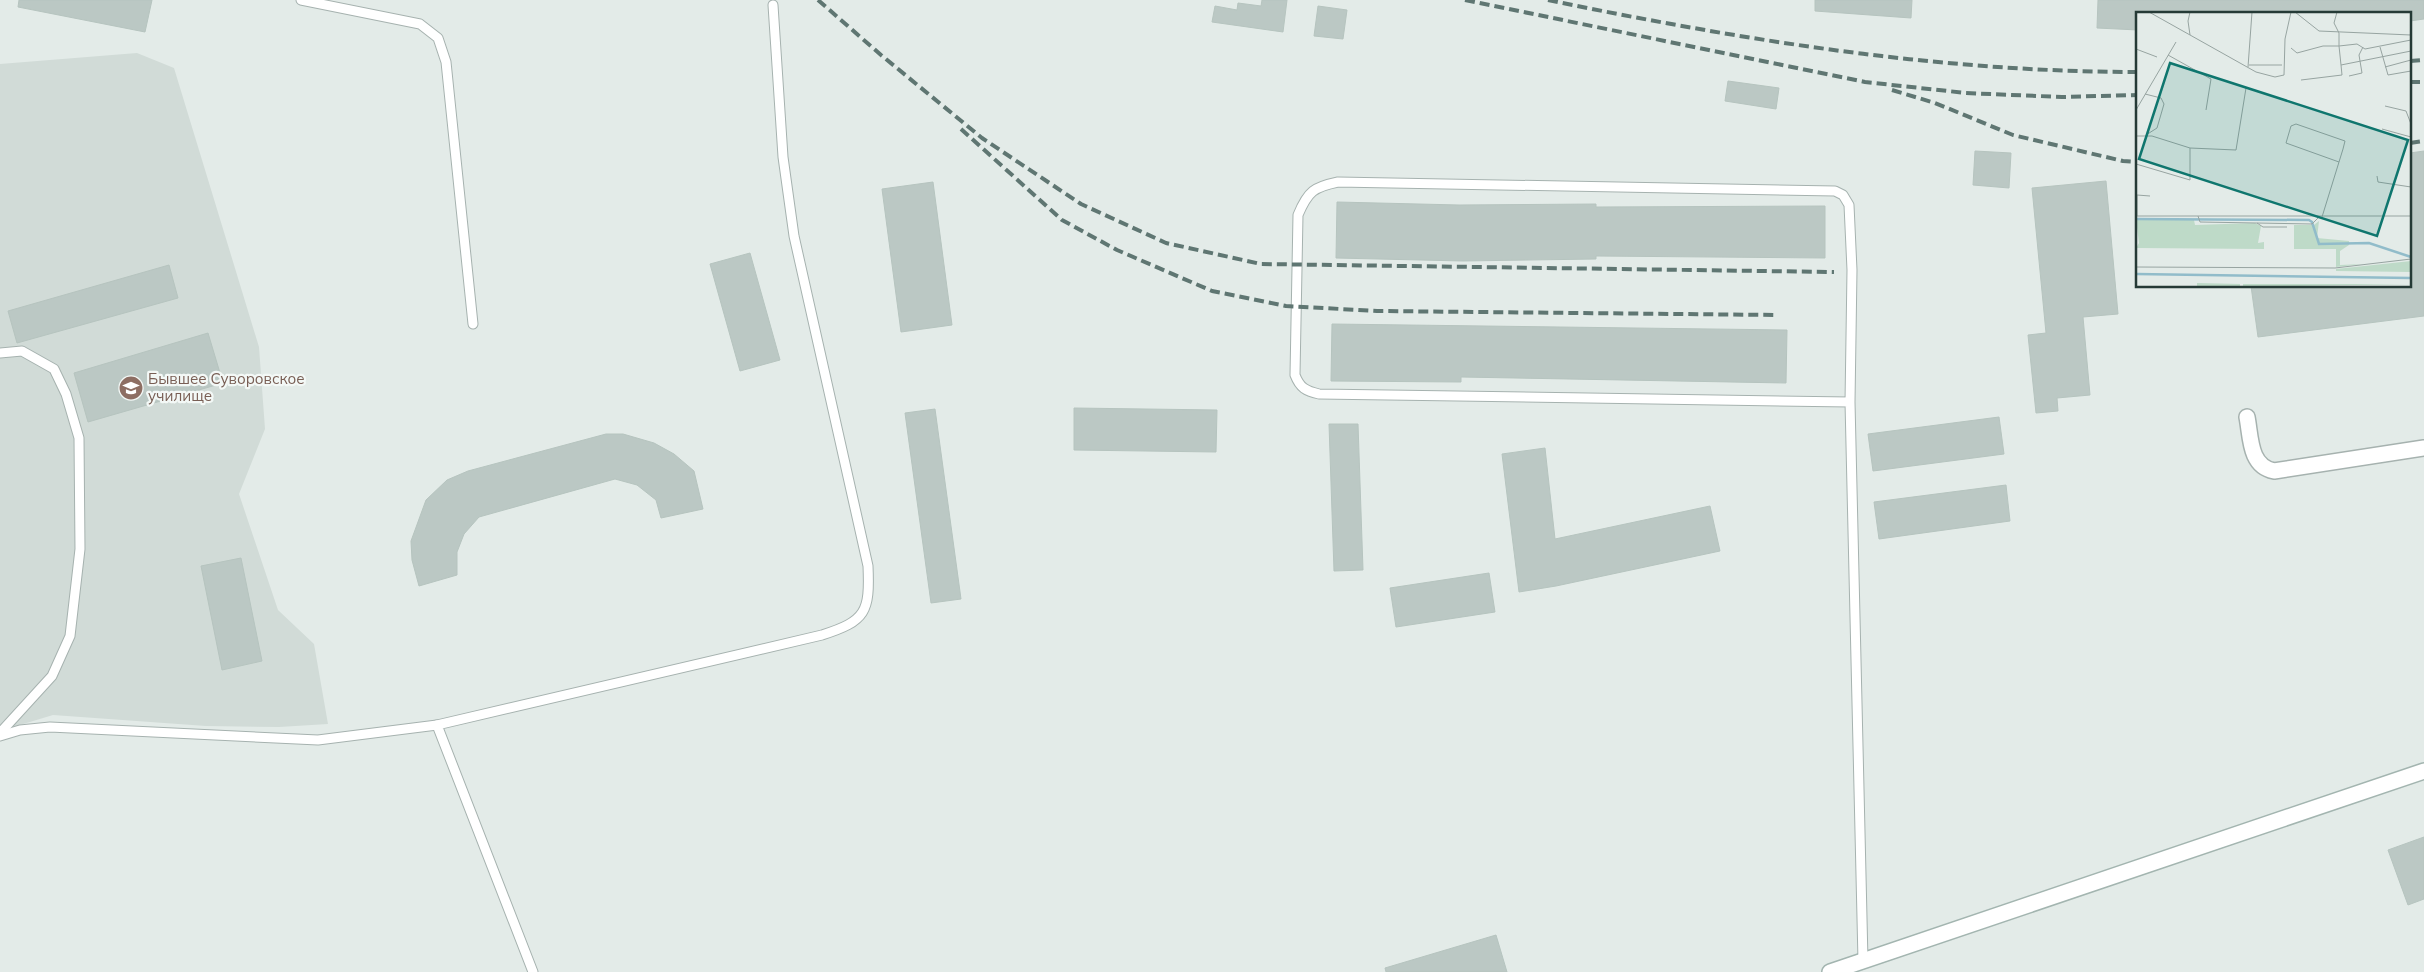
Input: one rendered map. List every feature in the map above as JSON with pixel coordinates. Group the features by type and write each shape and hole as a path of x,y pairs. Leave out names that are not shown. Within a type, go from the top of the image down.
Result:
{"street":[{"path":"2247,417 2255,459 2265,469 2274,471 2424,448"},
{"path":"1831,972 2424,771"}],"lane":[{"path":"301,0 420,24 438,38 446,62 473,324"},
{"path":"0,734 50,727 318,740 437,725 822,635 848,626 866,608 869,590 868,566 793,228 783,157 772,5"},
{"path":"1850,402 1319,394 1309,392 1299,386 1295,375 1298,215 1306,196 1319,186 1338,182 1835,191 1843,195 1849,205 1852,278 1850,402 1863,961"},
{"path":"0,352 22,351 54,369 66,394 79,438 80,540 70,636 52,676 0,734"},
{"path":"437,725 533,972"}],"shaded area":[{"name":"Бывшее Суворовское училище","path":"137,53 174,68 259,347 265,429 239,494 278,610 314,644 328,724 279,727 206,726 53,715 0,731 0,64"}],"building":[{"path":"19,0 152,0 145,32 18,7"},
{"path":"1262,0 1287,0 1283,32 1212,22 1215,6 1237,10 1238,3 1261,6"},
{"path":"1815,0 1912,0 1911,18 1815,11"},
{"path":"2098,0 2424,0 2424,19 2412,21 2412,12 2136,12 2136,30 2097,28"},
{"path":"1318,6 1347,10 1343,39 1314,36"},
{"path":"1728,81 1779,88 1776,109 1725,101"},
{"path":"1975,151 2011,153 2009,188 1973,185"},
{"path":"2424,151 2424,316 2258,337 2251,288 2412,288 2412,153"},
{"path":"2106,181 2118,314 2083,317 2090,395 2057,398 2058,411 2036,413 2028,335 2046,333 2032,188"},
{"path":"933,182 952,325 901,332 882,189"},
{"path":"1337,202 1459,205 1596,204 1596,207 1825,206 1825,258 1596,256 1596,259 1463,261 1336,258"},
{"path":"750,253 780,360 740,371 710,264"},
{"path":"169,265 178,298 17,343 8,311"},
{"path":"1332,324 1787,330 1786,383 1461,377 1461,382 1331,381"},
{"path":"208,333 223,383 88,422 74,373"},
{"path":"1074,408 1217,410 1216,452 1074,450"},
{"path":"935,409 961,599 931,603 905,413"},
{"path":"1999,417 2004,454 1873,471 1868,434"},
{"path":"1329,424 1358,424 1363,570 1334,571"},
{"path":"606,434 623,434 654,443 674,454 694,471 703,509 661,518 656,500 637,485 615,479 479,517 464,534 457,552 457,575 419,586 412,560 411,541 426,500 447,480 468,471"},
{"path":"1545,448 1555,539 1710,506 1720,551 1556,586 1519,592 1502,454"},
{"path":"2006,485 2010,521 1879,539 1874,502"},
{"path":"241,558 262,661 222,670 201,566"},
{"path":"1489,573 1495,612 1396,627 1390,588"},
{"path":"2424,837 2424,899 2408,905 2388,850"},
{"path":"1496,935 1507,972 1386,972 1385,968"}],"railway":[{"path":"818,0 881,55 982,138 1081,204 1166,243 1261,264 1834,272"},
{"path":"1465,0 1865,82 1966,93 2062,97 2136,95"},
{"path":"1548,0 1694,28 1841,51 1989,66 2063,71 2136,72"},
{"path":"2412,61 2424,60"},
{"path":"2412,82 2424,82"},
{"path":"1892,90 1935,103 2013,135 2123,161 2136,162"},
{"path":"961,129 1062,220 1117,250 1212,291 1286,306 1377,311 1776,315"},
{"path":"2412,143 2424,141"}],"place":[{"name":"Бывшее Суворовское училище","path":"131,388"}]}
